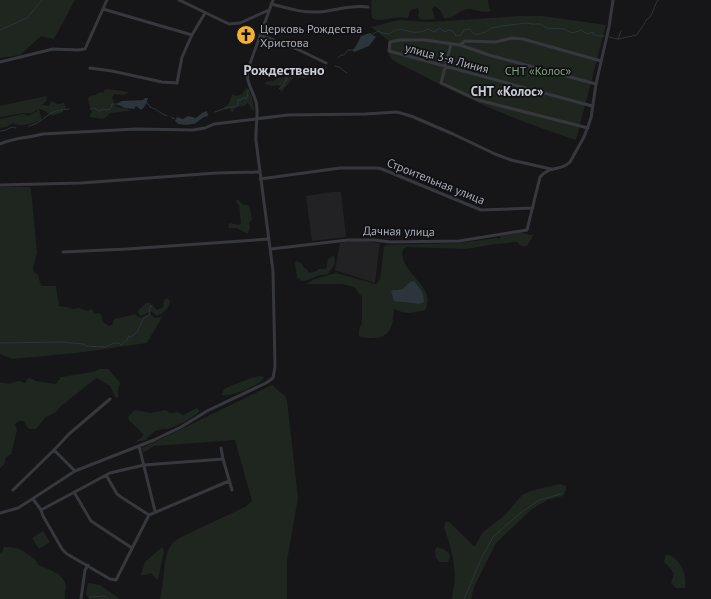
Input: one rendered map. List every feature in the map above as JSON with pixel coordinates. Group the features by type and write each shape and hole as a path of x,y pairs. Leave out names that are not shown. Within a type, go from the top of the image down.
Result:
{"street":[{"path":"0,62 53,49 85,49 107,0"},
{"path":"179,0 225,23 233,24 247,20 269,10"},
{"path":"0,513 18,508 75,471 170,432 207,411 266,383 273,378 275,367 274,277 259,172 256,141 257,104 248,83 247,72 273,0"},
{"path":"533,208 540,177 545,171 566,166 570,162 588,128 609,27 613,0"},
{"path":"272,4 308,12 360,6 368,7"},
{"path":"103,9 192,35"},
{"path":"90,68 112,71 162,82 177,83 182,57 192,35 205,14"},
{"path":"260,35 297,49 326,63"},
{"path":"460,45 465,41 495,42 512,38 523,39 601,60"},
{"name":"улица 3-я Линия","path":"451,44 425,40 399,40 390,42 389,51 592,106"},
{"path":"588,128 478,100 441,83 451,44 460,45 489,55 596,84"},
{"path":"0,144 13,139 43,134 136,129 193,130 205,128 214,124 288,115 397,112 411,116 511,160 551,169"},
{"name":"Строительная улица","path":"260,179 339,168 377,168 481,210 533,208"},
{"path":"0,185 74,183 259,172"},
{"name":"Дачная улица","path":"271,249 348,240 374,240 390,242 459,241 527,230 533,208"},
{"path":"63,252 269,239"},
{"path":"12,490 73,431 110,399"},
{"path":"139,446 155,511"},
{"path":"221,448 232,490"},
{"path":"54,450 75,471"},
{"path":"41,510 106,475 144,465 223,459"},
{"path":"106,475 117,494 149,515"},
{"path":"33,499 41,510 62,549 67,554 88,565 110,580 116,580 149,515 155,511 229,480"},
{"path":"74,492 91,521 132,548"},
{"path":"82,599 88,565"}],"shaded area":[{"path":"370,33 376,37 369,46 354,52 353,50 361,36"},
{"path":"148,98 147,102 141,110 136,106 134,109 125,108 116,104 122,101 143,100"},
{"path":"207,111 208,116 194,124 181,125 175,121 177,117 183,119 188,116 196,118"},
{"path":"341,192 346,237 312,241 306,196"},
{"path":"355,240 380,243 375,283 335,270 340,243"},
{"path":"414,281 422,293 424,302 419,304 394,301 391,292 393,290 403,289 410,282"}],"green space":[{"path":"0,0 75,0 54,39 41,36 20,55 0,58"},
{"path":"371,0 488,0 491,11 484,12 468,9 461,11 451,18 444,18 440,10 435,6 432,9 435,19 420,19 418,16 418,8 411,10 407,18 402,17 376,20 372,18"},
{"name":"СНТ «Колос»","path":"520,16 543,16 606,25 576,140 535,126 456,93 400,64 393,60 389,54 389,41 371,27 399,20 430,22"},
{"path":"296,67 307,73 309,77 294,77 281,92 279,85 273,86 265,84 265,82 284,77 288,69"},
{"path":"246,88 252,97 254,110 252,110 248,103 244,106 235,107 233,112 231,112 230,108 225,110 224,107 227,106 233,94 236,96 242,94"},
{"path":"107,89 129,92 124,95 114,94 112,98 114,105 120,108 128,109 129,111 110,113 106,118 99,119 90,117 92,111 88,98 101,92 103,93 104,90"},
{"path":"46,96 47,100 42,105 49,106 51,101 58,104 64,103 66,108 63,112 52,116 45,111 38,110 33,113 0,117 0,106"},
{"path":"39,110 42,120 23,125 13,123 6,127 0,128 0,119 23,114 29,116"},
{"path":"0,187 29,187 31,189 37,253 33,267 34,272 38,275 41,286 56,286 59,306 72,309 79,308 87,311 91,309 93,310 94,314 99,313 103,322 109,326 113,324 114,319 135,314 139,317 150,314 155,318 162,317 147,343 76,353 12,359 0,354"},
{"path":"238,199 243,205 248,205 250,209 252,219 249,223 250,228 248,233 237,228 229,228 228,225 230,223 239,225 241,223 239,205 236,201"},
{"path":"519,232 531,235 534,234 527,246 521,246 517,242 466,249 407,247 403,249 403,257 406,265 422,286 428,301 425,310 413,313 406,313 394,309 390,330 383,336 367,338 359,336 359,330 362,322 362,297 354,287 342,284 306,284 315,279 336,273 376,284 380,279 384,247 386,245 459,243 500,239 501,236","holes":["396,289 403,289 419,304 409,303 392,297 391,292"]},
{"path":"334,255 334,264 327,275 320,275 305,281 301,281 297,278 295,263 297,261 307,269 309,273 317,271 318,269 326,269 328,259"},
{"path":"167,298 170,301 169,304 161,314 157,316 150,312 142,316 139,315 138,311 146,303 150,303 157,310 163,307 164,300"},
{"path":"100,369 108,369 119,381 118,397 116,398 110,386 97,378 61,406 56,412 46,417 36,429 29,429 24,421 19,421 15,424 17,430 11,455 6,457 4,465 0,468 0,382 9,384 19,381 25,383 28,378 35,381 56,384 61,377 92,372"},
{"path":"261,376 264,377 262,380 252,387 231,395 222,395 224,389 226,388 251,378"},
{"path":"272,385 285,396 287,401 298,498 287,561 287,599 160,599 166,556 172,544 181,537 245,507 252,501 235,440 154,446 143,453 142,448"},
{"path":"197,408 199,410 198,413 186,421 168,429 155,431 145,440 135,442 142,437 143,434 129,420 128,417 135,410 150,413 166,410 170,413 178,412 183,415"},
{"path":"560,484 566,486 563,496 547,500 532,509 496,543 474,587 471,599 452,599 455,572 451,548 444,527 446,522 449,522 473,546 475,546 483,532 505,515 522,495 530,491"},
{"path":"43,531 50,542 39,549 32,538"},
{"path":"4,547 20,549 34,559 38,565 59,575 65,582 66,586 65,599 0,599 0,553"},
{"path":"437,547 448,552 450,559 448,562 440,562 436,558 435,550"},
{"path":"161,548 163,548 164,551 158,579 156,579 151,573 141,575 145,562"},
{"path":"666,554 676,559 682,567 685,577 685,588 676,588 671,583 674,574 664,562"},
{"path":"88,583 100,585 120,599 89,599 86,594"}],"waterway":[{"path":"0,30 27,18 42,0"},
{"path":"609,37 618,39 637,35 646,20 651,16 658,0"},
{"path":"373,34 378,31 390,34 397,30 421,32 428,29 434,32 440,28 444,32 449,30 454,32 456,36 461,35 464,30 470,29 474,34 479,34 491,28 527,23 541,24 546,28 565,29 571,32 581,30 587,34 593,32 593,34 605,36"},
{"path":"618,39 621,31"},
{"path":"338,58 341,55 344,55 348,50 354,50"},
{"path":"335,66 347,73"},
{"path":"317,75 320,74 326,67"},
{"path":"279,89 284,85 288,75 299,76 304,74 306,71 308,72"},
{"path":"215,112 236,107 238,105 238,99 240,101 242,98 244,99 245,97 246,99 248,97 247,93 249,90"},
{"path":"146,102 150,107 167,116"},
{"path":"90,109 94,108 99,111 103,109 108,110 111,108 112,104 117,104"},
{"path":"29,126 39,122 49,114 69,109"},
{"path":"171,117 175,119"},
{"path":"0,131 12,127 16,128"},
{"path":"0,343 60,342 105,347 114,343 119,343 121,345 129,336 131,337 137,332 143,319 149,315 150,307 152,305"},
{"path":"464,599 481,559 493,537 519,514 539,500 561,494"},
{"path":"90,597 104,596 109,599"}],"place":[{"name":"Церковь Рождества Христова","path":"246,35"}],"district":[{"name":"Рождествено","path":"284,70"},
{"name":"СНТ «Колос»","path":"507,91"}]}
